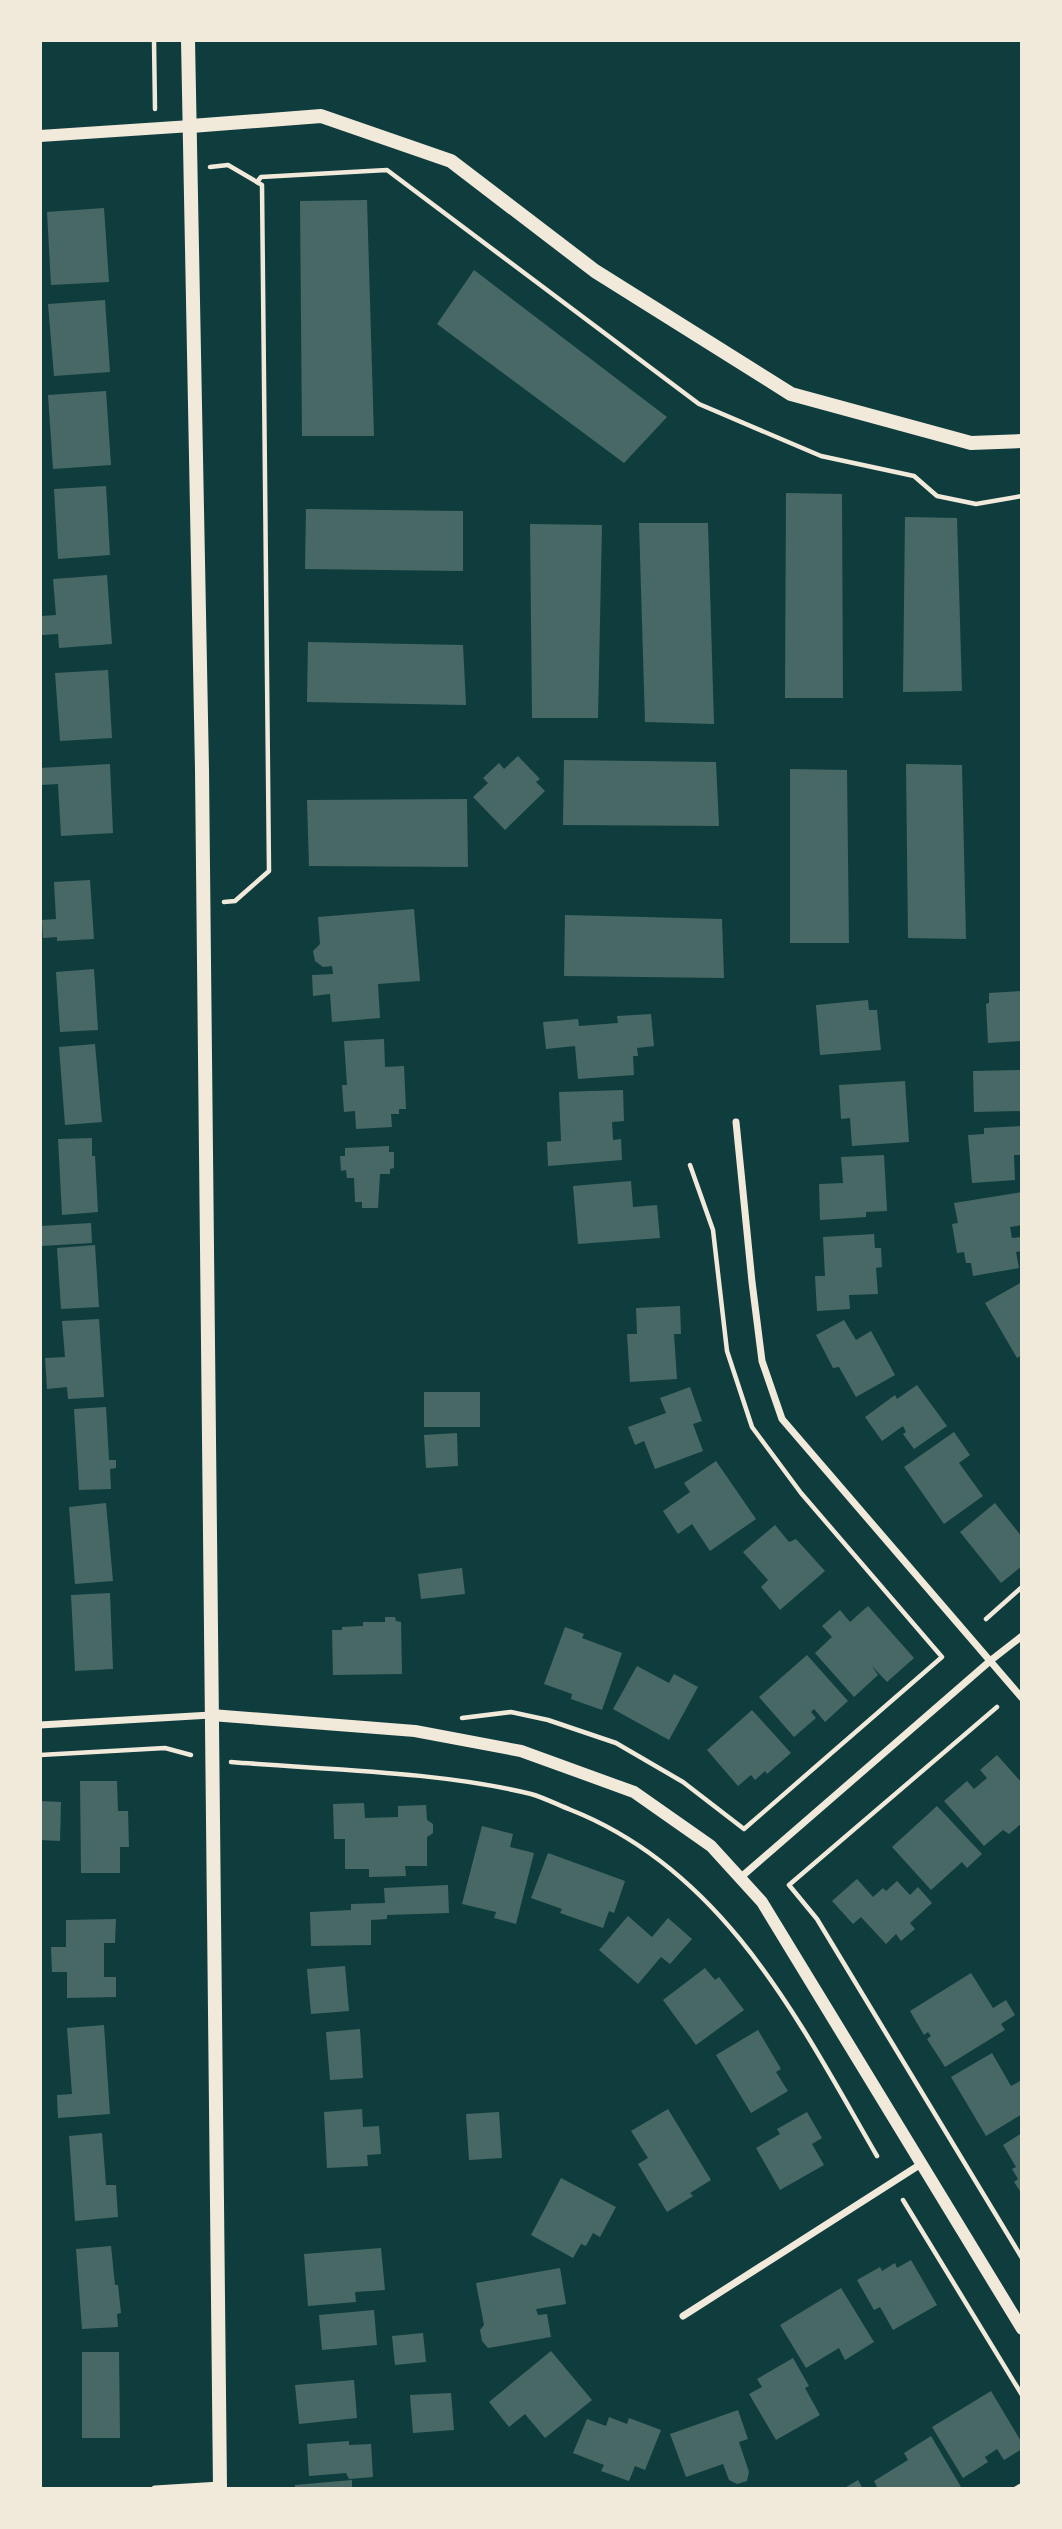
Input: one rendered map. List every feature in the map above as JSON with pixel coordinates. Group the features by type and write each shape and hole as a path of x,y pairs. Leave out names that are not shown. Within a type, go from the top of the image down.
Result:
{"main road":[{"path":"188,40 203,905 220,2487"},
{"path":"191,125 321,116 451,160 595,271 791,394 971,443 1022,441"}],"street":[{"path":"40,136 191,125"},
{"path":"736,1122 762,1361 782,1419 1022,1698"},
{"path":"740,1878 1022,1636"},
{"path":"40,1726 211,1715 415,1731 521,1751 634,1792 711,1846 762,1902 1022,2329"},
{"path":"683,2316 921,2164"},
{"path":"155,2489 220,2487"}],"path":[{"path":"154,40 156,127"},
{"path":"192,169 228,165 262,185 269,871 235,901 203,905"},
{"path":"257,182 261,177 387,170 699,404 821,456 914,476 937,496 976,504 1022,496"},
{"path":"457,1718 511,1712 548,1720 616,1743 683,1782 744,1829 942,1657 801,1493 752,1427 727,1351 713,1230 690,1166"},
{"path":"986,1619 1022,1587"},
{"path":"997,1707 789,1885 817,1919 1022,2258"},
{"path":"40,1755 165,1748 211,1760 448,1779 533,1795 602,1822 663,1861 708,1903 757,1959 810,2041 877,2156"},
{"path":"903,2200 1022,2395"},
{"path":"1015,2489 1022,2485"}],"building":[{"path":"367,200 374,436 302,436 300,201"},
{"path":"104,208 109,282 51,285 47,212"},
{"path":"474,270 667,417 624,463 437,324"},
{"path":"105,300 110,372 54,376 48,304"},
{"path":"106,391 111,465 53,469 48,395"},
{"path":"106,486 110,555 58,559 54,489"},
{"path":"786,493 842,494 843,698 785,698"},
{"path":"306,509 463,511 463,571 305,569"},
{"path":"905,517 957,518 962,691 903,692"},
{"path":"639,523 708,523 714,724 645,722"},
{"path":"530,524 602,525 598,718 532,718"},
{"path":"107,575 112,644 59,648 58,634 42,635 41,616 56,615 53,579"},
{"path":"308,642 463,645 466,705 307,702"},
{"path":"108,670 112,738 60,741 55,673"},
{"path":"518,756 540,779 536,782 545,791 505,830 473,797 488,783 483,778 499,763 504,769"},
{"path":"564,760 716,762 719,826 563,825"},
{"path":"110,764 113,833 61,836 58,784 40,785 40,768"},
{"path":"906,764 962,765 966,939 908,938"},
{"path":"790,769 847,770 849,943 790,943"},
{"path":"467,799 468,867 309,866 307,800"},
{"path":"90,880 94,939 57,941 57,937 43,938 42,920 56,919 54,882"},
{"path":"414,909 420,981 378,984 380,1018 332,1022 330,994 313,996 312,975 333,974 332,966 323,967 315,961 313,951 320,944 318,917"},
{"path":"565,915 722,919 724,978 564,976"},
{"path":"94,969 98,1030 60,1032 56,972"},
{"path":"1022,991 1022,1041 988,1043 986,1004 989,1003 989,993"},
{"path":"868,1000 869,1010 877,1010 881,1050 820,1055 816,1005"},
{"path":"651,1014 654,1046 637,1048 638,1056 633,1056 634,1075 578,1079 575,1046 546,1049 543,1022 578,1019 579,1026 618,1023 617,1016"},
{"path":"384,1039 385,1067 404,1066 406,1109 399,1109 399,1114 391,1114 392,1127 356,1129 355,1111 344,1112 342,1085 347,1085 344,1041"},
{"path":"95,1044 102,1122 65,1125 59,1047"},
{"path":"1022,1070 1022,1111 974,1112 973,1071"},
{"path":"905,1081 909,1142 852,1146 850,1118 841,1119 839,1085"},
{"path":"623,1090 624,1121 612,1122 613,1140 621,1139 622,1160 548,1166 547,1142 561,1141 559,1092"},
{"path":"1021,1126 1022,1155 1014,1155 1015,1180 972,1183 968,1135 984,1134 984,1128"},
{"path":"92,1138 98,1212 62,1215 58,1139"},
{"path":"389,1146 389,1152 394,1152 394,1168 390,1169 390,1174 380,1174 378,1208 362,1208 362,1202 355,1202 354,1178 347,1178 346,1170 341,1171 340,1156 345,1156 345,1148"},
{"path":"884,1155 887,1211 866,1212 866,1217 820,1220 819,1184 843,1183 841,1157"},
{"path":"631,1181 633,1207 657,1205 660,1238 578,1244 573,1186"},
{"path":"1022,1192 1022,1225 1010,1227 1012,1238 1022,1237 1022,1251 1016,1252 1019,1268 973,1276 971,1263 966,1263 964,1252 957,1253 952,1224 958,1223 954,1203"},
{"path":"91,1223 92,1243 41,1246 40,1226"},
{"path":"874,1234 875,1248 881,1248 882,1267 876,1268 878,1294 849,1295 850,1309 817,1311 815,1276 825,1276 823,1237"},
{"path":"95,1245 99,1307 61,1309 57,1248"},
{"path":"1022,1282 1022,1355 1017,1358 985,1303"},
{"path":"680,1306 681,1334 674,1334 677,1379 630,1382 627,1334 637,1334 636,1308"},
{"path":"99,1319 104,1397 68,1399 67,1387 47,1389 45,1358 65,1357 62,1321"},
{"path":"844,1320 856,1340 871,1331 895,1375 856,1397 839,1367 833,1368 816,1335"},
{"path":"917,1385 947,1426 914,1449 903,1434 906,1432 903,1426 882,1441 865,1417 895,1395 897,1399"},
{"path":"690,1387 702,1421 693,1424 703,1451 655,1469 644,1441 635,1445 628,1427 666,1413 660,1398"},
{"path":"424,1392 480,1392 480,1427 424,1427"},
{"path":"106,1407 109,1460 116,1460 116,1468 110,1469 111,1489 79,1490 74,1409"},
{"path":"954,1432 970,1455 959,1463 983,1496 944,1524 904,1467"},
{"path":"457,1433 458,1466 426,1468 424,1435"},
{"path":"716,1461 756,1519 710,1551 692,1524 678,1534 663,1511 690,1492 684,1483"},
{"path":"106,1503 113,1581 75,1584 69,1507"},
{"path":"995,1503 1022,1537 1022,1566 1001,1583 960,1532"},
{"path":"775,1525 789,1542 796,1539 825,1571 780,1610 761,1587 768,1580 743,1552"},
{"path":"462,1568 465,1594 421,1599 418,1574"},
{"path":"110,1593 113,1669 75,1671 71,1595"},
{"path":"868,1606 914,1658 887,1682 872,1666 878,1675 854,1697 815,1653 832,1637 822,1626 840,1610 850,1622"},
{"path":"385,1617 395,1617 396,1621 401,1622 402,1674 333,1675 332,1630 363,1626 363,1622 385,1622"},
{"path":"565,1627 584,1634 582,1638 622,1653 602,1710 571,1699 572,1694 544,1684"},
{"path":"807,1655 848,1701 825,1722 814,1709 811,1712 816,1718 794,1737 759,1697"},
{"path":"637,1666 669,1683 674,1674 698,1687 669,1740 613,1709"},
{"path":"752,1710 791,1753 767,1774 765,1771 755,1780 751,1775 738,1786 707,1750"},
{"path":"997,1755 1022,1783 1022,1823 1009,1834 1003,1830 984,1846 944,1801 967,1781 974,1789 987,1778 980,1770"},
{"path":"80,1781 117,1781 118,1811 128,1811 129,1847 120,1847 120,1873 81,1873"},
{"path":"40,1801 61,1802 60,1841 40,1840"},
{"path":"364,1803 365,1818 398,1817 398,1806 426,1805 427,1820 433,1824 433,1833 427,1837 427,1866 405,1866 406,1876 369,1877 369,1869 345,1869 345,1839 334,1839 333,1804"},
{"path":"937,1806 982,1854 967,1868 962,1862 931,1890 892,1847"},
{"path":"482,1826 513,1834 510,1847 534,1853 516,1924 494,1918 496,1912 462,1904"},
{"path":"548,1853 625,1881 614,1913 609,1911 603,1928 560,1913 562,1909 531,1898"},
{"path":"857,1879 873,1897 883,1888 886,1891 897,1881 910,1895 918,1887 932,1903 910,1923 915,1929 901,1941 896,1934 886,1944 861,1917 853,1924 832,1901"},
{"path":"448,1885 449,1913 387,1915 387,1919 371,1920 371,1945 311,1946 310,1912 351,1910 351,1904 385,1903 384,1888"},
{"path":"628,1916 652,1937 668,1918 692,1939 670,1964 661,1957 638,1984 599,1950"},
{"path":"116,1919 115,1943 104,1943 104,1977 116,1977 116,1997 67,1998 67,1972 52,1972 51,1947 66,1947 66,1920"},
{"path":"345,1966 349,2011 311,2014 307,1969"},
{"path":"705,1968 715,1980 719,1977 744,2010 696,2045 663,2000"},
{"path":"971,1973 993,2008 1006,2000 1015,2015 1001,2024 1005,2030 945,2067 927,2039 931,2036 928,2032 924,2035 910,2011"},
{"path":"104,2025 110,2114 58,2118 57,2095 72,2094 67,2028"},
{"path":"360,2029 363,2078 330,2080 326,2032"},
{"path":"758,2030 781,2069 776,2072 788,2091 751,2113 716,2055"},
{"path":"992,2053 1011,2086 1022,2080 1022,2114 986,2136 951,2077"},
{"path":"362,2109 363,2127 379,2126 381,2154 367,2155 368,2166 327,2168 324,2112"},
{"path":"668,2109 711,2180 690,2193 693,2196 667,2212 638,2164 648,2158 631,2131"},
{"path":"499,2112 502,2158 469,2160 466,2114"},
{"path":"807,2112 822,2138 812,2144 824,2165 780,2190 756,2148 780,2134 777,2129"},
{"path":"102,2133 106,2185 116,2185 118,2217 75,2221 69,2136"},
{"path":"1022,2133 1022,2194 1014,2182 1018,2179 1012,2169 1016,2167 1003,2145"},
{"path":"561,2178 616,2207 600,2237 593,2233 586,2246 581,2244 573,2258 531,2235"},
{"path":"111,2246 121,2313 117,2314 118,2327 82,2329 76,2249"},
{"path":"381,2248 385,2290 355,2292 356,2302 308,2306 304,2254"},
{"path":"911,2260 937,2305 893,2330 880,2307 874,2310 857,2280 880,2267 882,2271 895,2263 897,2268"},
{"path":"560,2268 566,2304 536,2309 538,2315 547,2314 551,2337 488,2348 482,2341 480,2330 484,2325 476,2283"},
{"path":"841,2288 874,2342 845,2360 839,2348 806,2368 780,2325"},
{"path":"374,2310 377,2345 322,2350 319,2315"},
{"path":"423,2333 426,2362 395,2365 392,2336"},
{"path":"551,2351 592,2400 545,2438 525,2414 509,2427 489,2402"},
{"path":"82,2352 119,2352 120,2438 82,2438"},
{"path":"793,2358 809,2386 805,2388 820,2415 776,2440 749,2394 762,2387 757,2379"},
{"path":"354,2380 357,2418 299,2424 295,2385"},
{"path":"991,2391 1022,2443 1022,2449 1004,2460 997,2449 985,2457 988,2462 963,2478 932,2427"},
{"path":"451,2393 454,2430 413,2433 410,2395"},
{"path":"738,2410 748,2439 739,2442 749,2472 747,2481 737,2484 729,2480 723,2464 686,2477 670,2434"},
{"path":"609,2417 627,2424 629,2418 661,2430 645,2470 635,2466 629,2481 601,2471 604,2465 573,2453 587,2419 606,2426"},
{"path":"931,2436 961,2487 878,2489 874,2481 908,2460 904,2453"},
{"path":"349,2441 349,2445 371,2444 373,2477 349,2479 346,2473 309,2476 307,2444"},
{"path":"352,2480 352,2489 295,2489 295,2485"},
{"path":"858,2480 863,2489 843,2489"}]}
